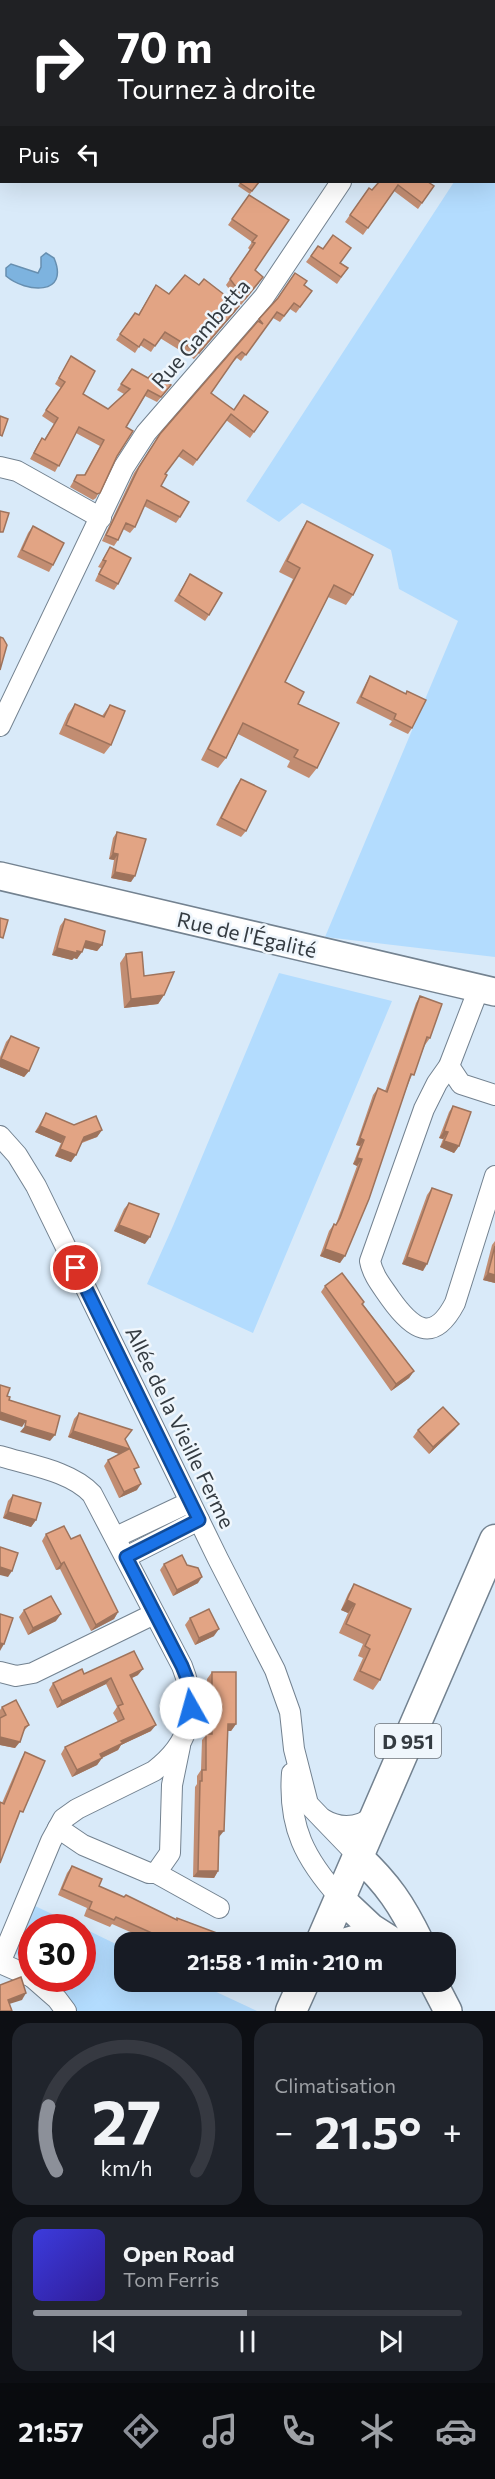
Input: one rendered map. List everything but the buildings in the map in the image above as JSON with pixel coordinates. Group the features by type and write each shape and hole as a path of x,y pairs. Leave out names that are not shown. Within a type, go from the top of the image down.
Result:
{"main road":[{"name":"D 951","path":"364,1862 376,1815 495,1540"},
{"name":"D 951","path":"364,1862 451,1690 495,1584"},
{"name":"D 951","path":"334,1932 435,1698 456,1631"},
{"name":"D 951","path":"328,1932 346,1904"},
{"name":"D 951","path":"340,1932 346,1904"},
{"path":"291,2011 300,1992"},
{"path":"300,2011 309,1992"},
{"path":"308,2011 317,1992"}],"street":[{"name":"Rue Gambetta","path":"0,726 124,467 146,433 264,297 340,183"},
{"path":"0,467 17,471 101,518"},
{"name":"Rue de l'Égalité","path":"0,876 487,990"},
{"path":"487,990 449,1066 423,1109 370,1261 373,1273 402,1315 420,1329 440,1324 455,1303 495,1176"},
{"path":"449,1066 461,1084 495,1095"},
{"name":"Allée de la Vieille Ferme","path":"0,1136 17,1155 36,1186 190,1502 275,1670 290,1712 294,1749 305,1797 319,1817 364,1862"},
{"path":"0,1456 78,1483 92,1494 182,1666 190,1686 189,1720 180,1746 172,1785 170,1853 156,1873"},
{"path":"116,1537 190,1502"},
{"path":"126,1557 199,1520"},
{"path":"0,1672 16,1676 33,1673 154,1614"},
{"path":"18,1970 0,1963 58,1828 68,1814 153,1771 180,1746"},
{"name":"Allée de la Vieille Ferme","path":"294,1749 291,1794 298,1835 313,1866 346,1904"},
{"path":"319,1817 327,1822 345,1826 367,1821 376,1815"},
{"path":"58,1828 84,1845 149,1873 156,1873 219,1908"},
{"path":"364,1862 389,1886 415,1932"},
{"path":"346,1904 381,1932"},
{"path":"49,1992 66,2011"},
{"path":"438,1992 448,2011"}],"shaded area":[{"path":"453,183 495,183 495,957 325,937 458,621 399,589 391,550 302,503 279,522 246,501"},
{"path":"46,253 54,258 57,270 56,279 51,285 44,288 24,286 6,276 6,268 11,264 38,273 41,267 41,257"},
{"path":"279,973 392,1001 253,1333 147,1284"},
{"path":"35,1906 52,1914 31,1914"},
{"path":"96,1934 114,1943 114,1992 216,1992 257,2011 76,2011 60,1992 96,1992"},
{"path":"18,1941 18,1955 13,1951"}],"route":[{"path":"76,1268 199,1520 126,1557 182,1666 190,1686 191,1708"}]}
